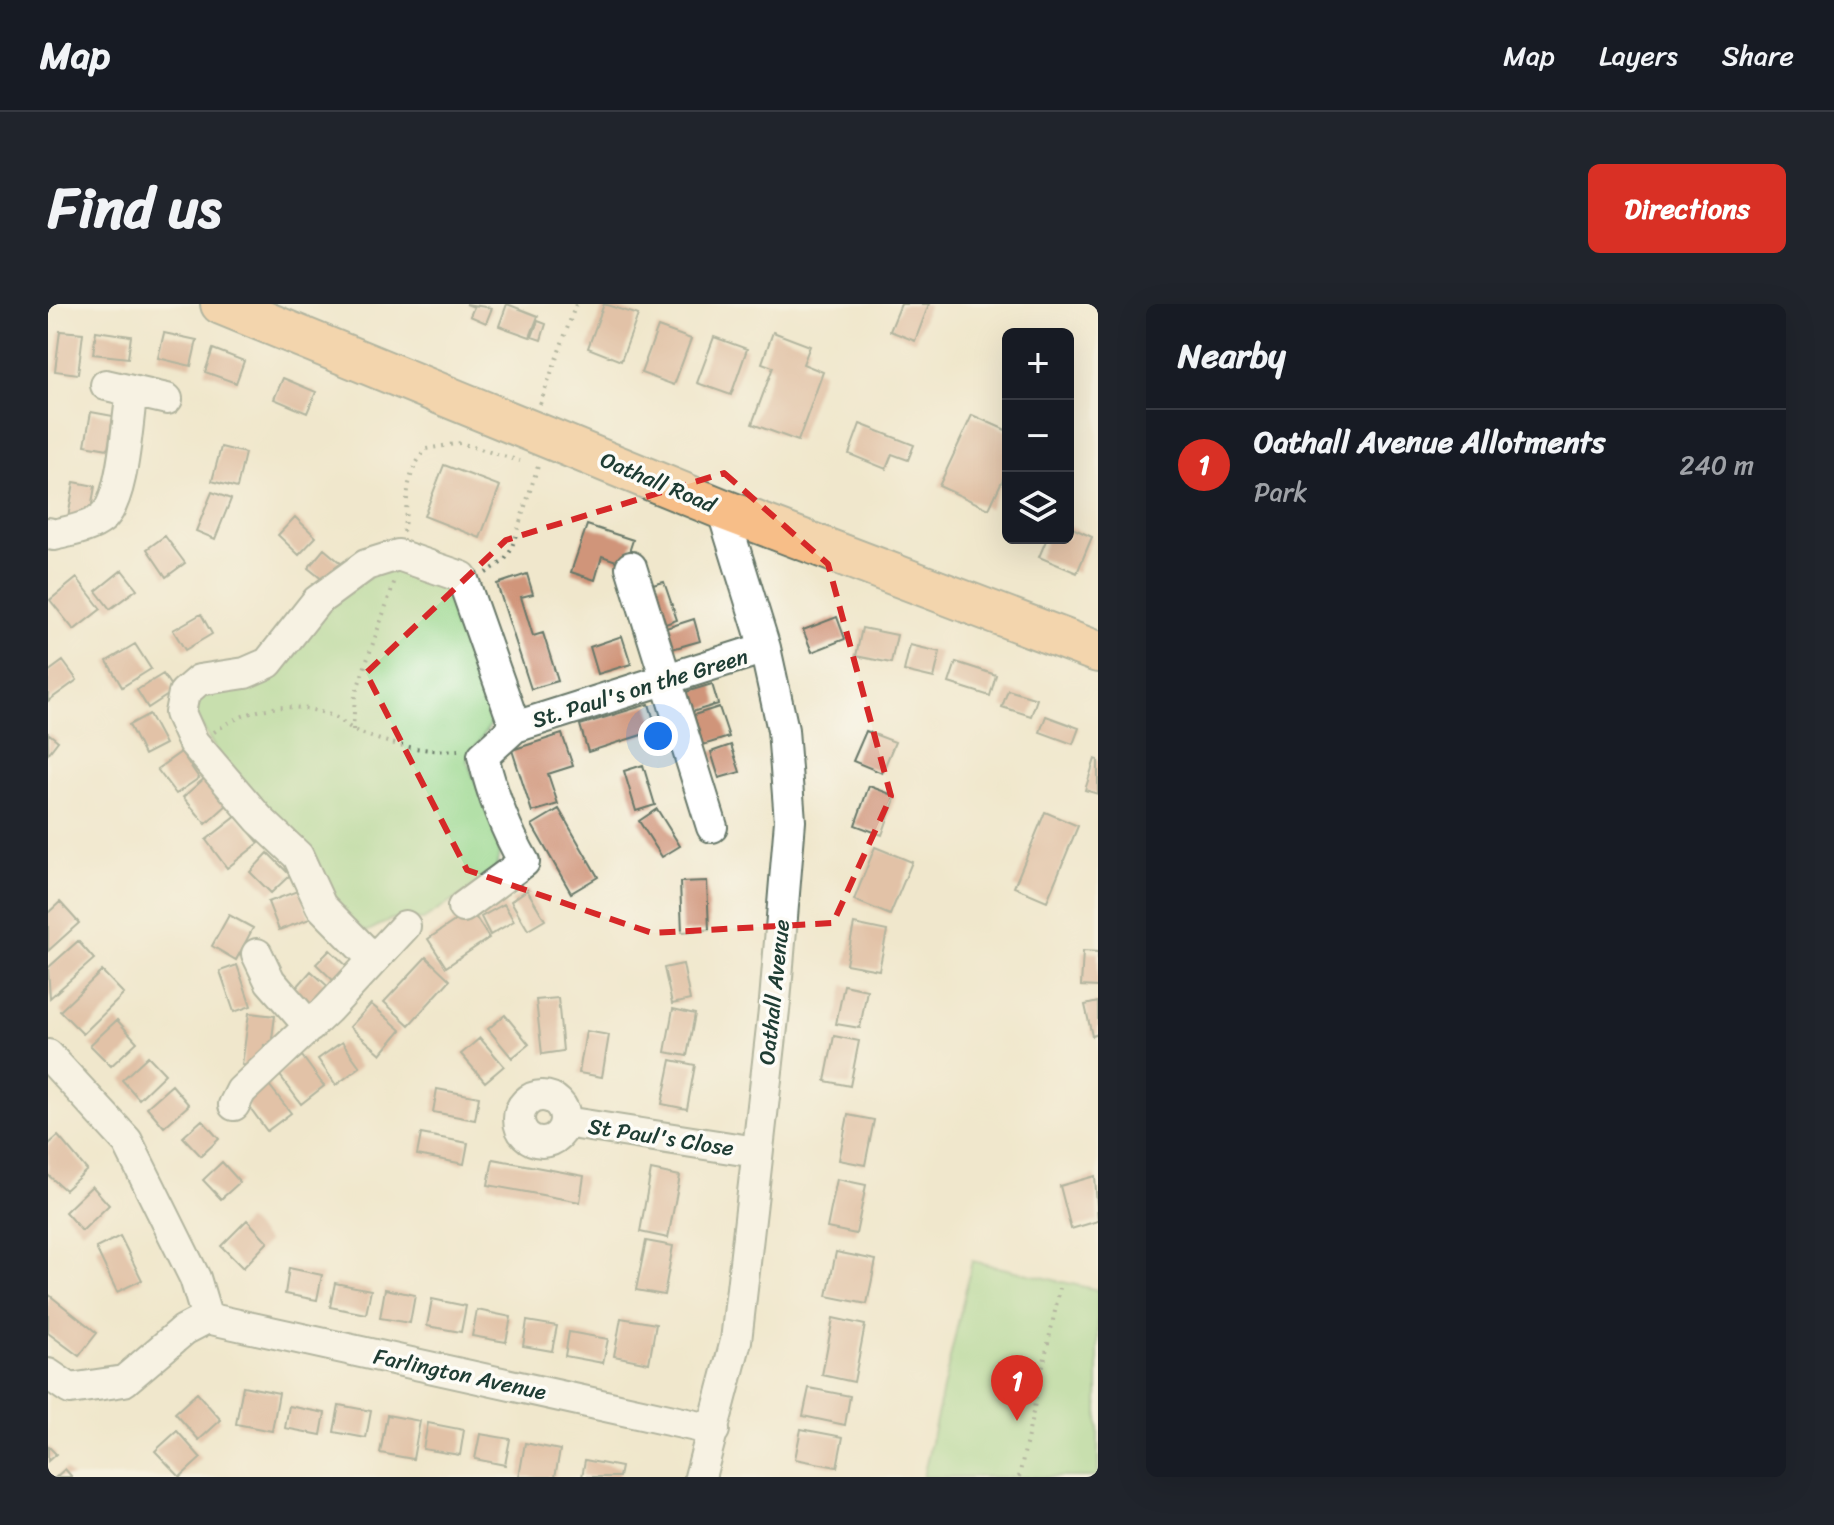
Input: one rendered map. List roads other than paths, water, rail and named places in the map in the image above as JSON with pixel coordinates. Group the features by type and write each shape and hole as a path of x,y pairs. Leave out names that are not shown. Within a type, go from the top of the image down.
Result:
{"main road":[{"name":"Oathall Road","path":"221,304 722,509 1098,652"}],"street":[{"path":"48,533 54,535 99,521 109,511 117,488 119,388 167,399"},
{"name":"Oathall Avenue","path":"700,1477 736,1341 775,1001 790,821 783,730 765,648 722,509"},
{"name":"St. Paul's on the Green","path":"373,959 321,906 298,856 259,819 196,745 180,713 184,693 199,680 245,673 268,663 317,601 366,565 398,555 462,577 515,727"},
{"path":"631,567 712,827"},
{"name":"St. Paul's on the Green","path":"463,907 524,862 496,801 487,772 483,756 491,746 515,727 765,648"},
{"path":"234,1105 241,1091 310,1027 405,926"},
{"path":"257,954 270,981 310,1027"},
{"path":"48,1055 127,1141 195,1278 207,1318 184,1330 124,1381 70,1389 48,1374"},
{"name":"St Paul's Close","path":"565,1122 756,1152"},
{"name":"Farlington Avenue","path":"207,1318 714,1430"}],"place":[{"name":"Oathall Avenue Allotments","path":"1017,1421"}]}
